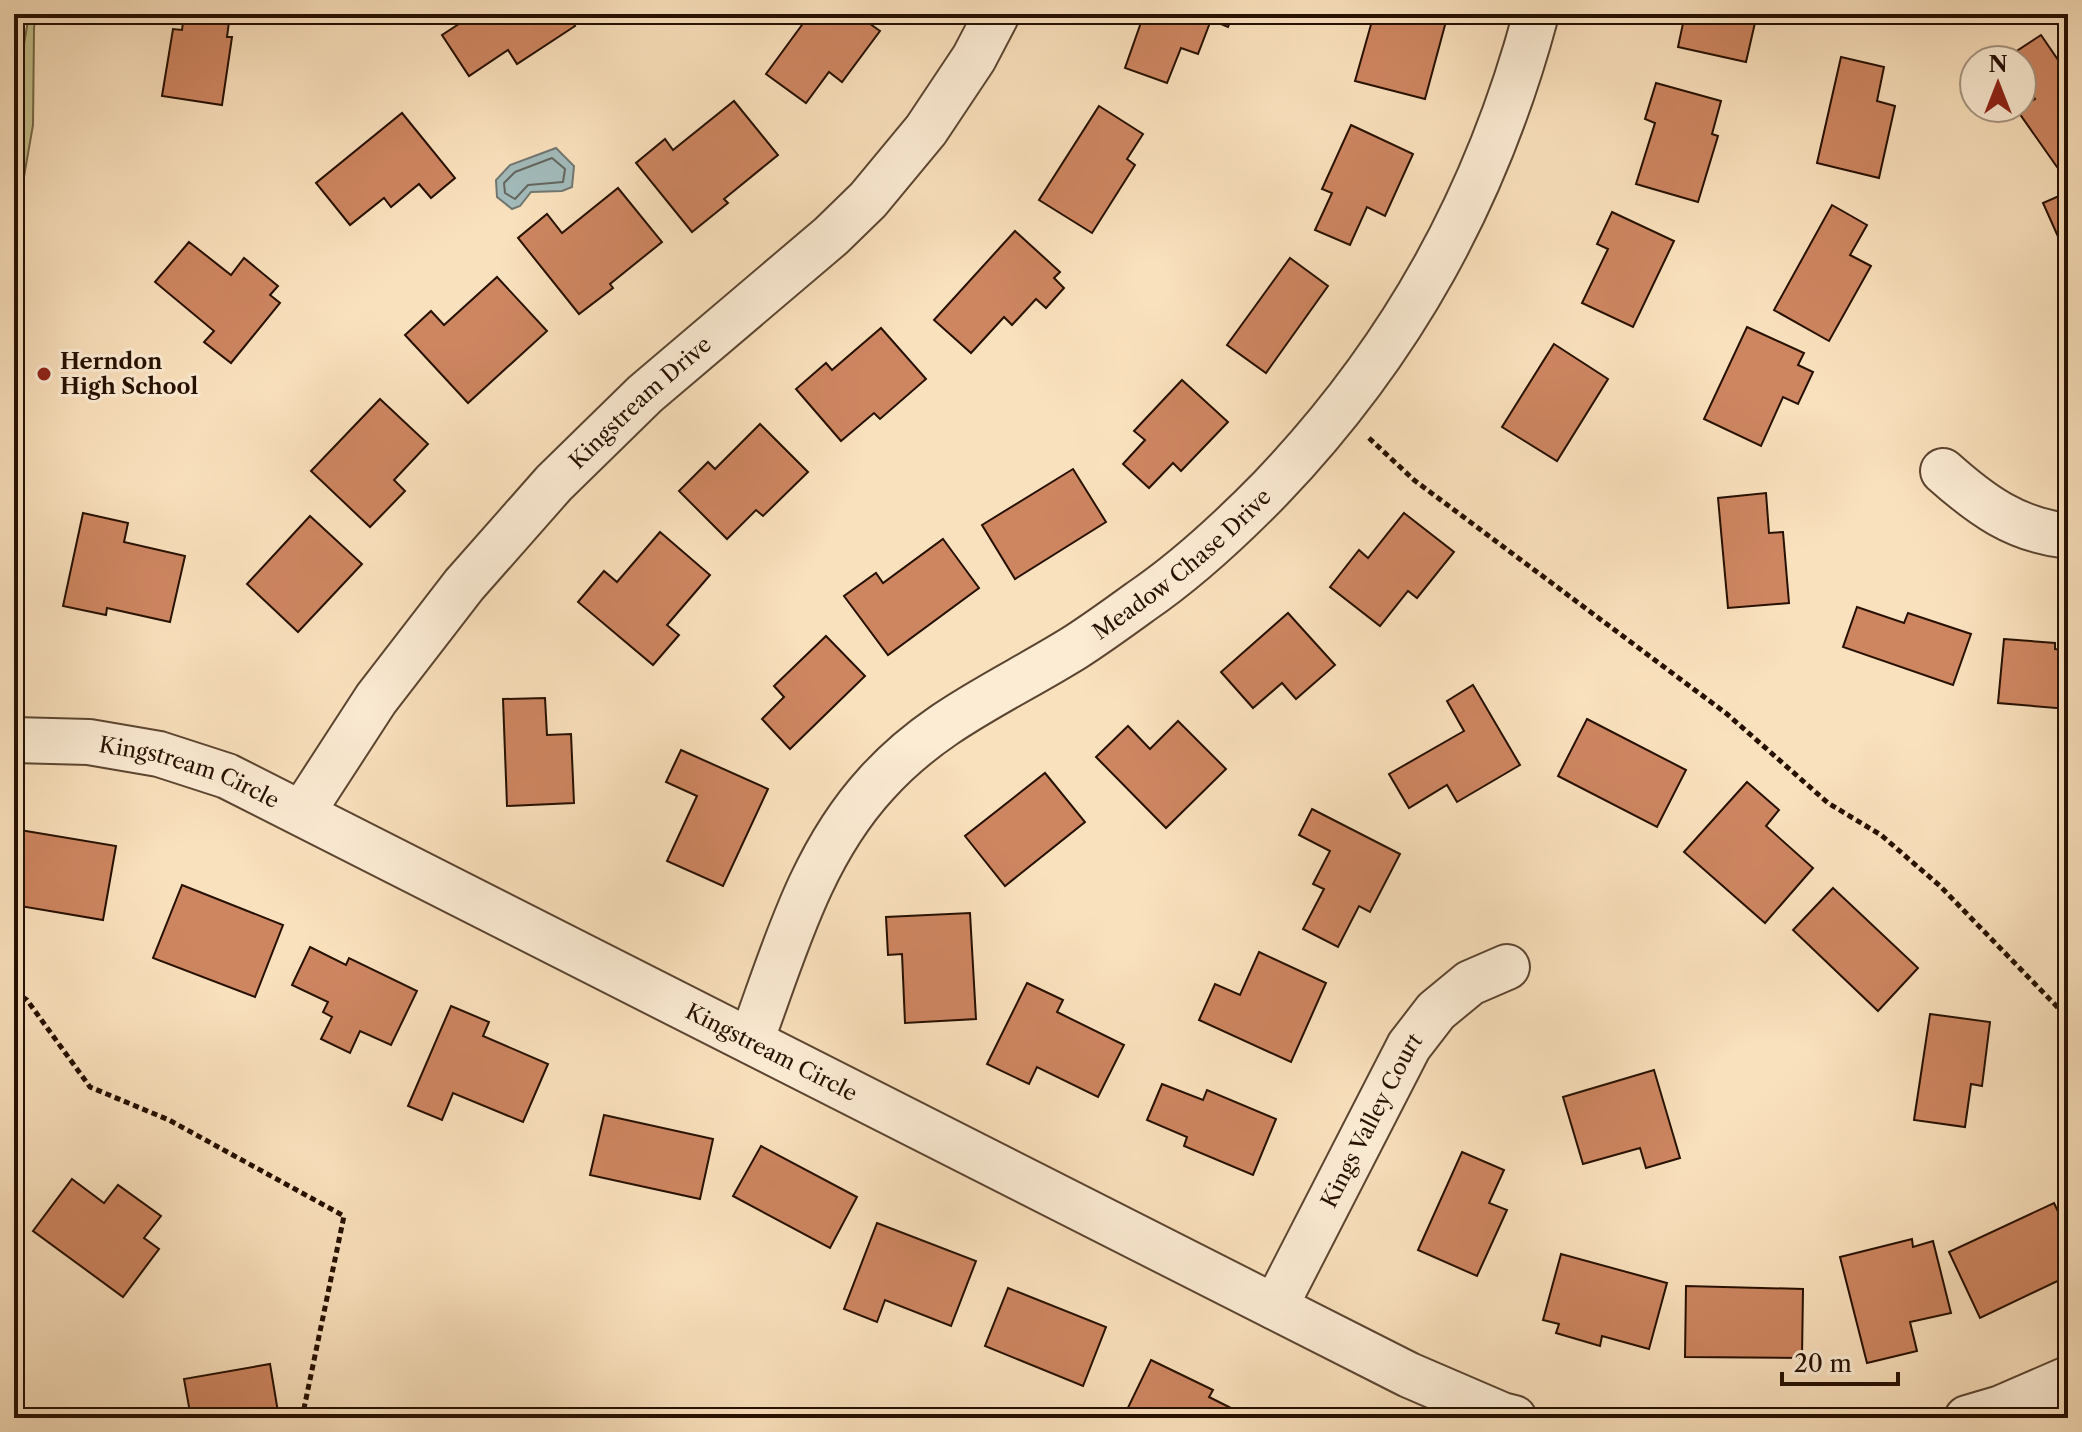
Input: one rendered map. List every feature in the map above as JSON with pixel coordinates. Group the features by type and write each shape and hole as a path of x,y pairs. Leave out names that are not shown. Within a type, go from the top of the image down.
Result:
{"street":[{"name":"Kingstream Drive","path":"302,813 376,699 464,585 554,483 645,394 831,236 868,200 926,130 974,58 997,14"},
{"name":"Meadow Chase Drive","path":"751,1041 807,889 838,833 875,784 920,742 974,705 1075,648 1158,590 1240,520 1311,445 1339,410 1396,334 1446,249 1486,165 1521,68 1536,14"},
{"path":"1943,471 1975,500 2011,520 2050,534 2068,536"},
{"name":"Kingstream Circle","path":"14,740 89,742 159,754 227,776 1409,1375 1514,1418"},
{"name":"Kings Valley Court","path":"1275,1307 1409,1046 1447,1001 1470,983 1507,967"},
{"path":"1967,1418 2001,1408 2068,1379"}],"path":[{"path":"1339,410 1414,480 1727,714 1828,803 1881,835 1940,886 2068,1018"},
{"path":"14,991 27,1000 90,1087 169,1120 344,1216 302,1418"}],"shaded area":[{"path":"29,14 36,14 33,125 14,234 14,105"}],"water":[{"path":"556,148 574,166 572,187 562,191 531,192 520,206 512,209 497,197 496,180 510,165"}],"building":[{"path":"184,14 230,14 227,37 232,37 222,105 162,96 173,29 182,30"},
{"path":"465,14 567,14 575,26 517,64 508,50 469,76 442,35 468,18"},
{"path":"810,14 856,14 880,31 842,82 829,72 806,103 766,74"},
{"path":"1144,14 1233,14 1228,27 1211,20 1198,54 1181,48 1167,83 1125,68"},
{"path":"1374,14 1448,14 1425,99 1355,81"},
{"path":"1685,14 1757,14 1746,62 1678,47"},
{"path":"1927,14 1927,20 1881,16"},
{"path":"2041,35 2065,70 2068,68 2068,160 2057,167 2027,124 2038,124 2038,44 2027,44"},
{"path":"1841,57 1884,67 1877,101 1895,106 1879,178 1817,163"},
{"path":"1656,83 1721,101 1712,134 1718,136 1698,202 1636,184 1655,123 1645,119"},
{"path":"734,101 778,155 724,199 728,203 692,232 636,163 665,139 673,150"},
{"path":"1099,106 1143,134 1127,159 1135,165 1092,233 1039,200"},
{"path":"402,113 455,178 431,198 419,184 391,207 384,198 350,225 316,183"},
{"path":"1351,125 1413,154 1385,216 1367,207 1350,245 1315,230 1332,193 1322,189"},
{"path":"618,188 662,242 610,284 613,288 579,314 518,238 547,214 562,233"},
{"path":"2068,192 2068,238 2060,241 2043,203"},
{"path":"1832,205 1867,225 1850,255 1871,266 1829,341 1774,310"},
{"path":"1612,212 1674,241 1633,327 1582,303 1608,249 1597,244"},
{"path":"1015,231 1060,272 1054,278 1064,288 1046,308 1036,299 1012,325 1004,317 971,353 934,320"},
{"path":"189,242 231,275 244,258 278,286 270,295 280,303 231,363 204,342 214,331 155,282"},
{"path":"1290,258 1328,286 1266,373 1227,345"},
{"path":"497,277 547,331 468,403 405,335 431,311 444,325"},
{"path":"1747,327 1804,353 1798,365 1813,372 1798,404 1783,397 1761,446 1704,419"},
{"path":"881,328 926,379 880,419 874,413 841,441 796,389 826,363 832,370"},
{"path":"1554,344 1608,379 1557,461 1502,427"},
{"path":"1182,380 1228,422 1181,471 1173,463 1149,488 1123,464 1145,440 1134,431"},
{"path":"380,399 428,444 394,480 405,491 370,527 311,471"},
{"path":"760,424 808,472 763,516 756,510 727,539 679,491 708,462 715,469"},
{"path":"1073,469 1106,522 1015,579 982,525"},
{"path":"1766,493 1769,533 1783,532 1789,603 1728,608 1718,498"},
{"path":"83,513 128,523 124,542 185,556 170,622 107,608 106,615 63,606"},
{"path":"1404,513 1454,552 1417,598 1408,591 1380,626 1330,587 1359,550 1368,558"},
{"path":"310,516 362,564 298,632 247,584"},
{"path":"660,532 710,575 667,625 679,635 653,665 578,602 604,571 617,582"},
{"path":"943,539 979,588 888,655 844,596 876,573 883,583"},
{"path":"1857,607 1904,623 1908,613 1971,634 1953,685 1843,647"},
{"path":"1288,613 1335,665 1296,699 1282,683 1253,708 1221,672"},
{"path":"826,636 865,676 790,749 762,719 784,697 774,686"},
{"path":"2004,639 2055,643 2055,649 2068,650 2068,709 1998,703"},
{"path":"1473,685 1520,765 1457,802 1447,785 1409,808 1389,774 1464,731 1447,701"},
{"path":"545,698 547,735 571,734 574,803 507,806 503,699"},
{"path":"1587,719 1686,770 1657,827 1558,776"},
{"path":"1178,721 1226,769 1166,828 1096,757 1128,726 1150,749"},
{"path":"681,750 768,789 723,886 667,861 697,796 666,782"},
{"path":"1045,773 1085,822 1005,886 965,836"},
{"path":"1747,782 1779,810 1766,826 1813,868 1765,923 1684,852"},
{"path":"1312,809 1400,854 1370,912 1359,906 1338,947 1303,929 1324,889 1313,884 1330,851 1299,835"},
{"path":"14,829 116,846 103,920 14,905"},
{"path":"182,885 283,925 255,997 153,958"},
{"path":"1833,888 1918,968 1878,1011 1793,930"},
{"path":"970,913 976,1019 905,1023 902,954 888,955 886,917"},
{"path":"310,947 346,965 349,958 417,991 391,1045 360,1031 350,1053 321,1039 332,1017 323,1012 328,1002 292,985"},
{"path":"1259,952 1326,983 1291,1062 1199,1020 1215,984 1240,995"},
{"path":"1027,983 1063,1000 1057,1012 1124,1045 1098,1097 1037,1067 1029,1084 987,1064"},
{"path":"451,1006 489,1022 483,1036 548,1064 523,1122 453,1093 442,1120 408,1106"},
{"path":"1930,1014 1990,1022 1982,1086 1971,1084 1965,1127 1914,1120"},
{"path":"1654,1070 1680,1158 1646,1168 1640,1148 1583,1164 1563,1097"},
{"path":"1162,1084 1203,1100 1207,1090 1276,1119 1253,1175 1184,1146 1187,1137 1147,1120"},
{"path":"604,1115 713,1139 700,1199 590,1175"},
{"path":"761,1146 857,1197 830,1248 733,1196"},
{"path":"1462,1152 1504,1170 1489,1203 1507,1210 1477,1276 1418,1250"},
{"path":"72,1179 104,1203 118,1185 161,1216 144,1238 159,1249 123,1297 33,1231"},
{"path":"2054,1203 2068,1233 2068,1276 1980,1318 1949,1252"},
{"path":"877,1223 976,1261 951,1326 885,1300 877,1322 844,1309"},
{"path":"1912,1239 1913,1247 1933,1241 1951,1313 1910,1322 1917,1351 1867,1363 1840,1257"},
{"path":"1561,1254 1667,1283 1649,1349 1602,1336 1600,1346 1556,1333 1559,1324 1543,1320"},
{"path":"1686,1286 1803,1289 1802,1358 1685,1357"},
{"path":"1008,1288 1106,1327 1083,1386 985,1346"},
{"path":"1151,1360 1213,1390 1209,1397 1239,1412 1236,1418 1123,1418"},
{"path":"270,1364 279,1418 191,1418 184,1379"}],"place":[{"name":"Herndon High School","path":"44,374"}]}
